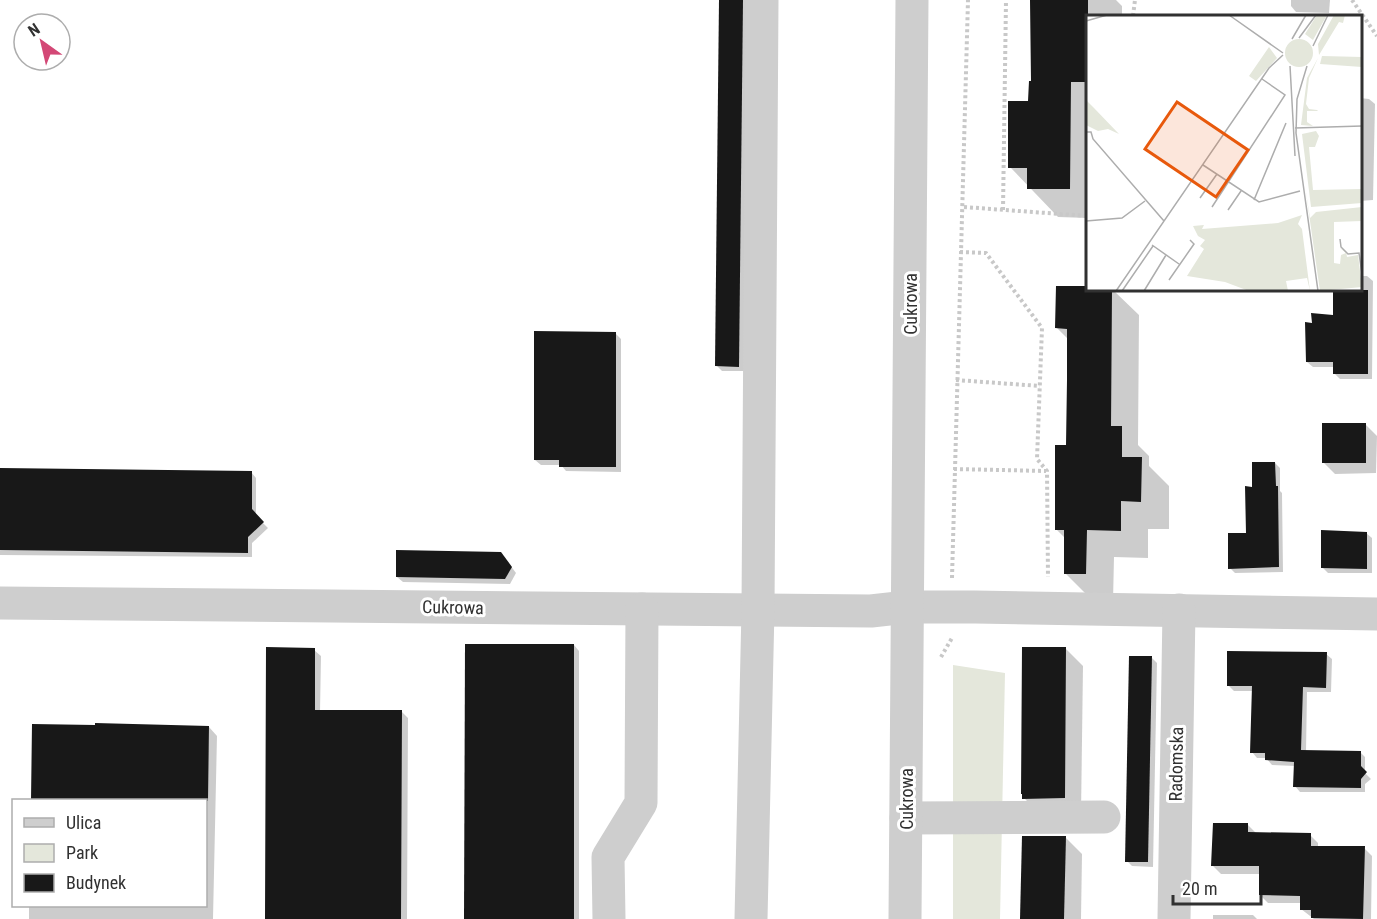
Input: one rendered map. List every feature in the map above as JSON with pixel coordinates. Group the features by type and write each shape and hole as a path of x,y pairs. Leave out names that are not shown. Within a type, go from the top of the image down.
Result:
{"street":[{"path":"751,919 758,609 762,0"},
{"name":"Cukrowa","path":"905,919 912,0"},
{"name":"Cukrowa","path":"0,603 871,611 907,607"},
{"path":"907,607 1377,614"},
{"path":"609,919 608,857 641,803 642,609"},
{"name":"Radomska","path":"1174,919 1179,610"},
{"path":"906,818 1104,817"}],"path":[{"path":"952,580 956,380 960,252 964,207 969,0"},
{"path":"1003,210 1006,0"},
{"path":"1133,15 1135,0"},
{"path":"1352,0 1377,36"},
{"path":"964,207 1086,216"},
{"path":"960,252 986,253 1042,328 1037,459 1047,471 1048,578"},
{"path":"956,380 1040,386"},
{"path":"954,469 1047,471"}],"green space":[{"path":"953,665 1005,673 1000,919 953,919"}],"building":[{"path":"719,0 743,0 739,367 715,366"},
{"path":"1030,0 1088,0 1086,82 1071,82 1070,189 1027,189 1027,168 1008,168 1008,101 1028,101 1029,81 1031,81"},
{"path":"1056,286 1086,286 1086,291 1112,291 1111,426 1122,426 1122,457 1142,457 1141,502 1121,501 1121,531 1087,530 1086,574 1064,574 1064,530 1055,530 1055,445 1066,445 1067,329 1055,328"},
{"path":"1368,290 1368,374 1333,374 1333,362 1306,362 1305,322 1312,323 1311,313 1333,315 1333,291"},
{"path":"534,331 616,332 616,467 559,467 559,460 534,460"},
{"path":"1322,423 1366,423 1366,463 1322,463"},
{"path":"1252,462 1275,462 1276,486 1278,486 1279,567 1228,569 1228,533 1246,533 1245,486 1252,487"},
{"path":"0,468 252,471 252,509 264,522 248,537 248,553 0,550"},
{"path":"1321,530 1367,532 1367,569 1321,568"},
{"path":"396,550 501,552 512,567 505,579 396,577"},
{"path":"465,644 574,644 574,919 464,919"},
{"path":"266,647 315,648 315,710 402,710 401,919 265,919"},
{"path":"1022,647 1066,647 1065,798 1022,799"},
{"path":"1227,651 1327,652 1326,688 1303,687 1301,750 1361,751 1361,766 1367,772 1361,779 1361,788 1293,787 1294,762 1265,760 1265,753 1250,753 1252,686 1227,686"},
{"path":"1129,656 1152,656 1148,862 1125,862"},
{"path":"95,723 209,726 208,801 207,799 31,799 32,724 95,725"},
{"path":"1213,823 1248,823 1248,832 1311,833 1311,846 1365,846 1363,919 1311,918 1311,910 1300,910 1300,896 1259,895 1259,866 1211,866"},
{"path":"1022,836 1066,836 1064,919 1020,919"}]}
